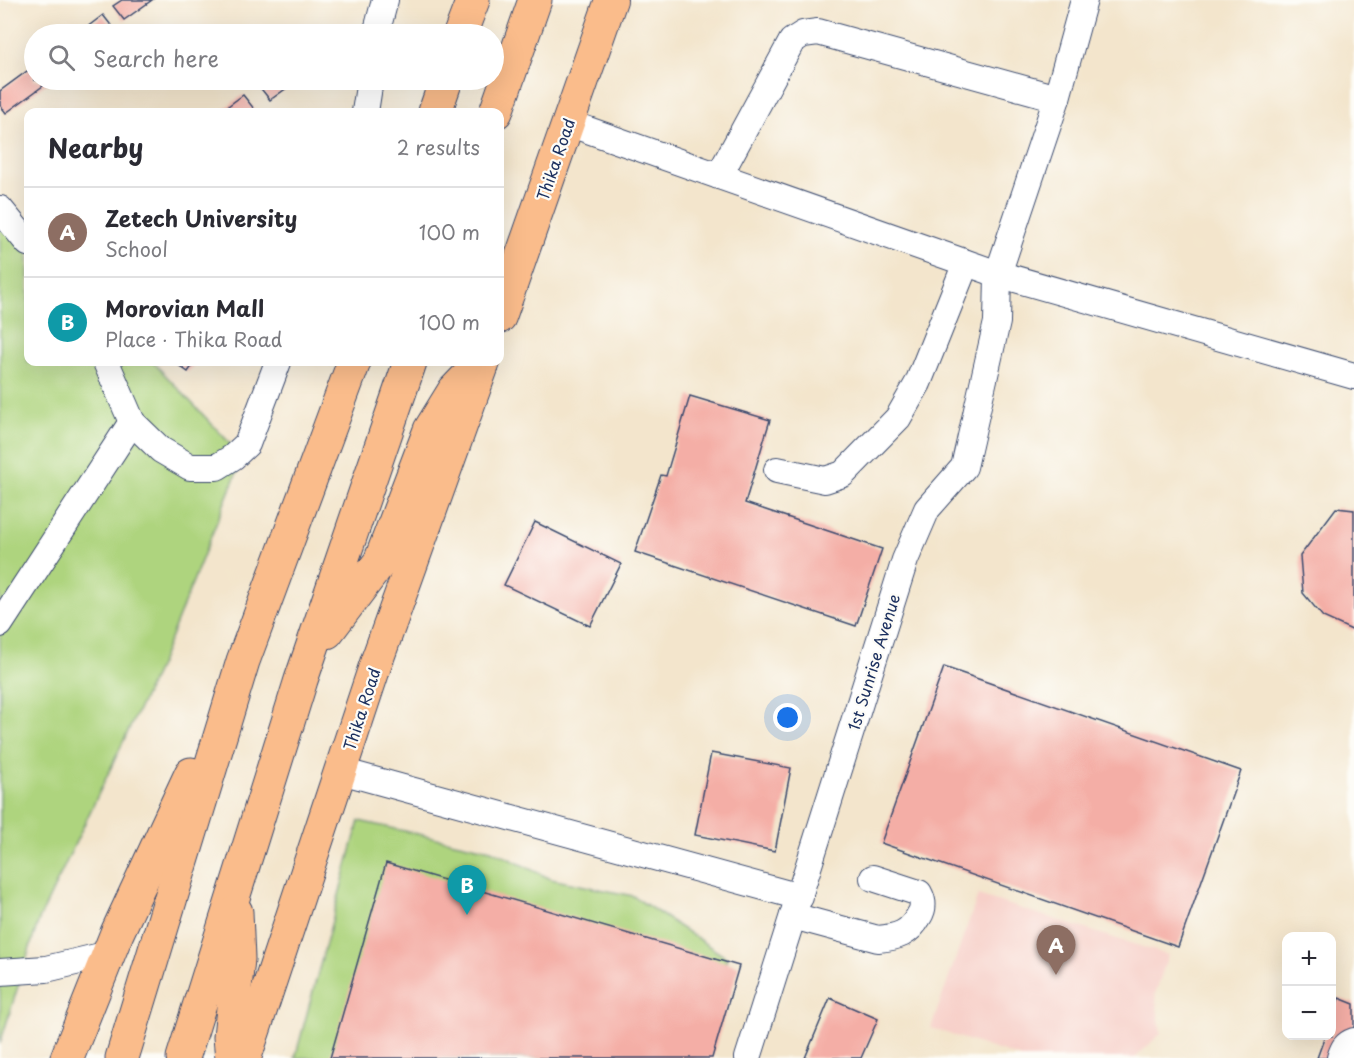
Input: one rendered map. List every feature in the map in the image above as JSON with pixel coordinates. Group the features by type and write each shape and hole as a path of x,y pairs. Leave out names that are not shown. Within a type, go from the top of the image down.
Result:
{"highway":[{"path":"504,89 535,0"},
{"path":"436,108 443,90"},
{"path":"497,108 504,90"},
{"path":"122,1058 243,661 353,366"},
{"path":"183,1058 309,656 409,366"},
{"path":"309,656 380,562 430,430 454,391 479,366"},
{"path":"67,1058 109,954 243,661"},
{"path":"232,1058 230,1037 238,959 234,892"}],"main road":[{"name":"Thika Road","path":"504,306 611,0"},
{"name":"Thika Road","path":"245,1058 376,663 482,366"}],"street":[{"path":"379,24 385,0"},
{"name":"1st Sunrise Avenue","path":"748,1058 905,560 927,509 964,467 997,322 998,274 1057,98 1084,0"},
{"path":"719,176 792,41 803,34 818,32 915,61 1057,98"},
{"path":"366,108 368,90"},
{"path":"568,123 998,274 1354,376"},
{"path":"0,209 24,238"},
{"path":"777,470 825,480 843,474 898,418 918,383 966,263"},
{"path":"108,366 132,422 161,450 189,467 217,467 248,444 277,366"},
{"path":"0,624 132,422"},
{"path":"341,771 796,906 878,939 893,938 912,929 923,909 923,900 919,893 873,878"},
{"path":"0,972 46,969 109,954"},
{"path":"1340,1058 1343,1048 1354,1041"}],"shaded area":[{"path":"978,895 1168,955 1155,994 1161,1033 1135,1058 1022,1058 931,1028"}],"green space":[{"path":"0,199 24,225 24,366 157,366 243,457 159,666 38,922 0,1044"},
{"path":"359,821 491,850 551,879 633,896 727,958 695,1058 295,1058"}],"building":[{"path":"122,0 152,0 124,20 113,6"},
{"path":"103,15 110,24 91,24"},
{"path":"24,73 24,90 37,90 6,113 0,105 0,91"},
{"path":"262,90 284,90 270,100"},
{"path":"243,95 253,108 225,108"},
{"path":"180,366 192,366 188,372"},
{"path":"690,396 770,420 745,503 882,549 856,626 635,552 661,475 666,476"},
{"path":"1336,508 1354,510 1354,631 1323,617 1303,593 1300,556"},
{"path":"535,522 621,564 590,626 504,585"},
{"path":"944,667 1241,771 1178,947 881,843"},
{"path":"711,753 791,768 775,851 695,835"},
{"path":"386,863 739,966 712,1058 330,1058"},
{"path":"830,998 878,1019 861,1058 805,1058"},
{"path":"1339,998 1354,1004 1354,1058 1317,1058 1324,1040 1336,1040 1336,1007"}],"place":[{"name":"Morovian Mall","path":"467,915"},
{"name":"Zetech University","path":"1056,975"}]}
